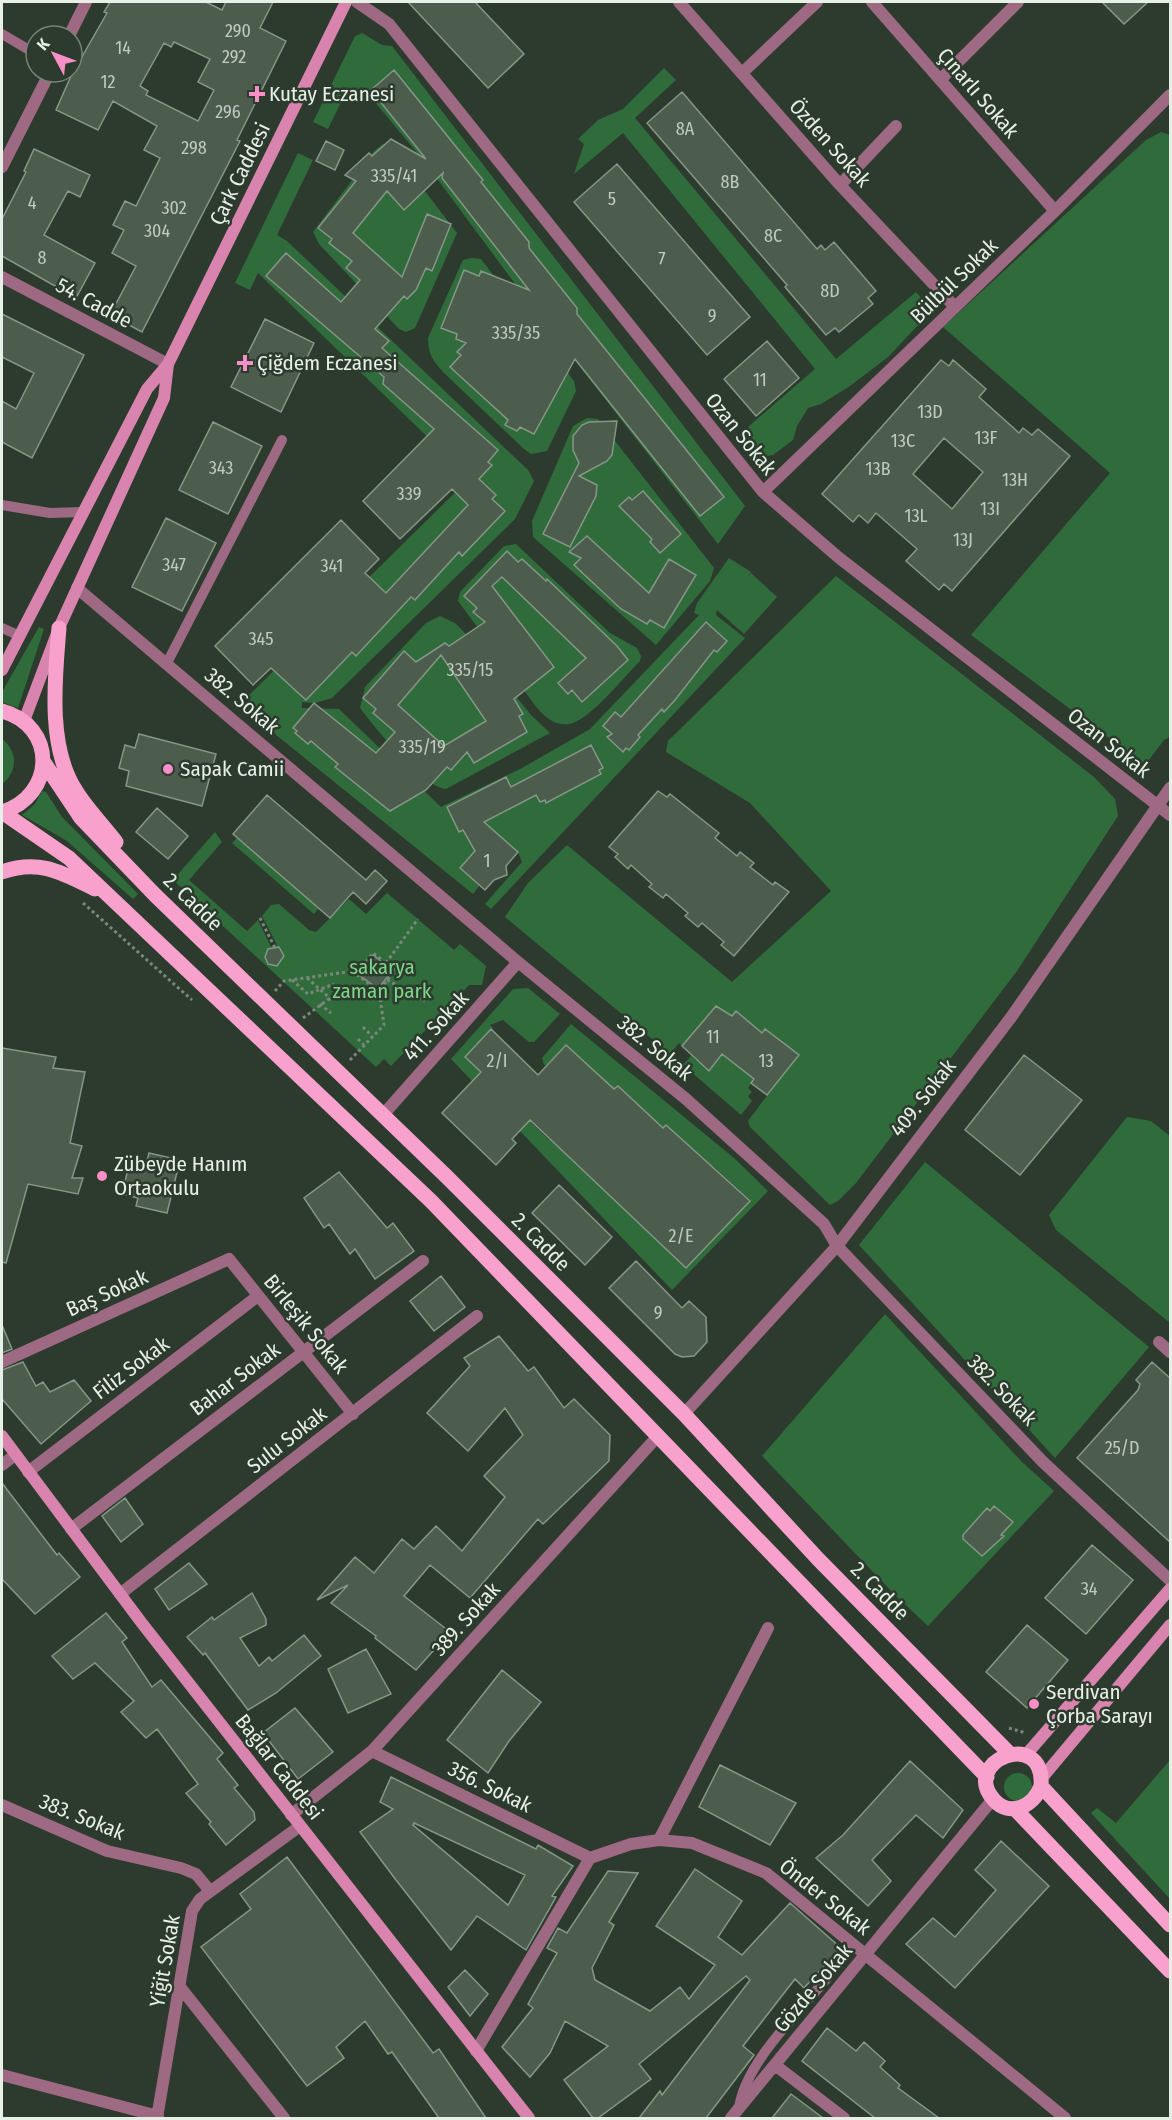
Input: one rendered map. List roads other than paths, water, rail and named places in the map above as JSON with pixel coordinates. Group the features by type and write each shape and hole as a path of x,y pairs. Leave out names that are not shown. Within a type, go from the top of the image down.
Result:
{"main road":[{"name":"Çark Caddesi","path":"2,670 147,389 168,364 346,2"},
{"name":"Çark Caddesi","path":"24,721 59,628 164,398 168,364"},
{"path":"59,628 54,711 59,745 74,790 155,895"},
{"path":"2,711 24,721"},
{"name":"2. Cadde","path":"24,721 38,739 43,761 81,818 155,895 382,1114 684,1414 818,1559 1017,1755 1037,1765 1041,1783 1170,1925"},
{"path":"2,812 13,808 31,794 42,773 43,761"},
{"path":"2,812 69,858 430,1201 987,1777"},
{"path":"2,872 35,865 64,874 108,895"},
{"name":"Bağlar Caddesi","path":"2,1436 120,1594 529,2118"},
{"path":"1170,1589 1017,1755 992,1764 987,1777 989,1792 993,1799 999,1804 1016,1809 1170,1971"},
{"path":"1016,1809 1032,1802 1041,1783 1170,1625"}],"street":[{"path":"75,24 86,2"},
{"name":"Ozan Sokak","path":"357,2 389,24 763,492 838,557 1170,815"},
{"name":"Özden Sokak","path":"679,2 840,185 955,308"},
{"path":"742,73 817,2"},
{"name":"Çınarlı Sokak","path":"872,2 1055,211"},
{"path":"940,80 1018,2"},
{"path":"2,167 45,84"},
{"name":"Bülbül Sokak","path":"763,492 1169,101"},
{"path":"840,185 896,126"},
{"name":"54. Cadde","path":"2,277 168,364"},
{"name":"382. Sokak","path":"77,588 518,962 686,1099 824,1224 837,1246 1043,1462 1170,1580"},
{"name":"409. Sokak","path":"684,1414 837,1246 1012,1016 1170,788"},
{"name":"411. Sokak","path":"382,1114 518,962"},
{"name":"Birleşik Sokak","path":"229,1259 353,1414"},
{"name":"Baş Sokak","path":"2,1362 229,1259"},
{"name":"Bahar Sokak","path":"71,1529 423,1261"},
{"name":"Filiz Sokak","path":"28,1472 258,1296"},
{"name":"Sulu Sokak","path":"120,1594 477,1316"},
{"path":"1159,1342 1170,1352"},
{"name":"389. Sokak","path":"291,1815 372,1751 657,1437"},
{"path":"2,1465 15,1455"},
{"path":"659,1840 768,1628"},
{"name":"356. Sokak","path":"372,1751 590,1858"},
{"name":"Gözde Sokak","path":"735,2113 993,1799"},
{"name":"383. Sokak","path":"2,1805 107,1851 181,1868 195,1874 210,1891"},
{"name":"Yiğit Sokak","path":"158,2117 192,1911 200,1899 210,1891 300,1826"},
{"name":"Önder Sokak","path":"590,1858 632,1844 659,1840 692,1843 766,1873 1065,2118"},
{"path":"476,2051 590,1858"},
{"path":"180,1987 284,2118"},
{"path":"775,2065 844,2118"},
{"path":"2,2075 158,2117"}],"lane":[{"path":"2,34 24,47"},
{"path":"167,663 282,440"},
{"path":"2,505 50,513 83,512"},
{"path":"2,628 20,636"},
{"path":"735,2113 741,2092 761,2059 828,1977"}],"place":[{"name":"Kutay Eczanesi","path":"257,94"},
{"name":"Çiğdem Eczanesi","path":"245,363"},
{"name":"Sapak Camii","path":"168,769"},
{"name":"Zübeyde Hanım Ortaokulu","path":"102,1176"},
{"name":"Serdivan Çorba Sarayı","path":"1034,1704"}],"park label":[{"name":"sakarya zaman park","path":"382,979"}]}
